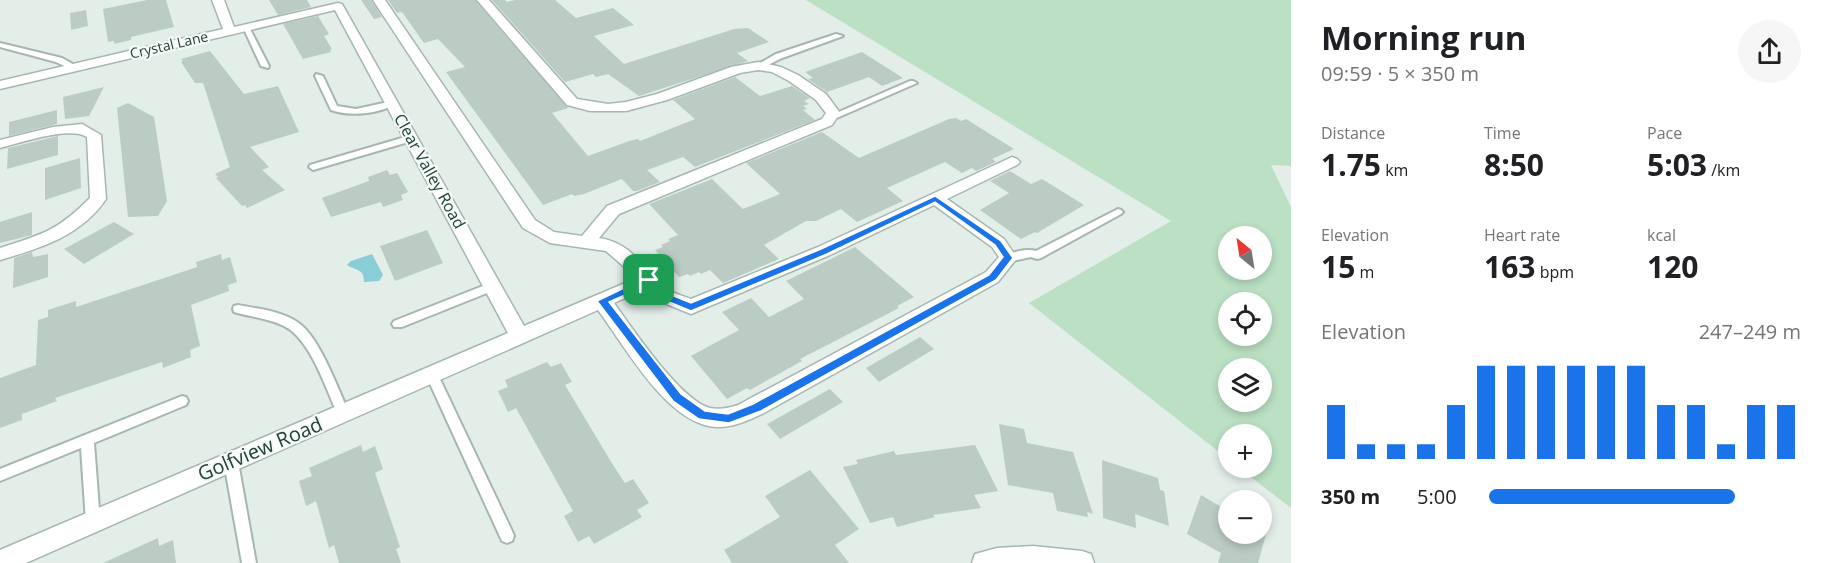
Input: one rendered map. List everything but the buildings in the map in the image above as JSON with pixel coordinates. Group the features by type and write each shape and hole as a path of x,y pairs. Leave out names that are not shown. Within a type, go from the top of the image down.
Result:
{"street":[{"path":"218,0 230,31"},
{"path":"379,0 529,224 550,237 611,246 649,280 660,294 691,307 824,251 1012,162"},
{"path":"483,0 572,102 585,107 619,108 668,95 741,69 759,66 775,68 794,76 829,102 833,113 827,122 613,210 586,243"},
{"name":"Crystal Lane","path":"0,85 338,6"},
{"name":"Clear Valley Road","path":"338,6 520,337"},
{"path":"0,144 53,131 82,128 94,135 98,199 76,222 57,236 0,254"},
{"path":"602,301 677,397 703,415 729,418 757,407 992,277 1008,258 998,243 935,198"},
{"name":"Golfview Road","path":"8,561 649,280"},
{"path":"984,563 1007,558 1045,558 1082,563"}],"lane":[{"path":"246,27 265,66"},
{"path":"759,66 779,56 839,36"},
{"path":"0,45 59,60 74,68"},
{"path":"319,76 334,108 342,112 357,112 393,103"},
{"path":"829,118 913,83"},
{"path":"313,167 412,138"},
{"path":"1008,258 1032,253 1037,255 1118,212"},
{"path":"398,324 492,286"},
{"path":"238,309 273,316 297,328 315,354 343,413"},
{"path":"432,375 507,536"},
{"path":"0,475 182,401"},
{"path":"87,440 93,522"},
{"path":"231,462 249,563"}],"green space":[{"path":"806,0 1291,0 1291,166 1271,165 1291,207 1291,508 1272,493 1272,490 1268,490 1252,478 1272,478 1272,424 1218,424 1218,451 1029,303 1171,221"}],"water":[{"path":"372,254 383,275 379,281 364,282 361,272 347,265 351,261"}],"route":[{"path":"935,198 998,243 1008,258 992,277 757,407 729,418 703,415 677,397 602,301 649,280 660,294 691,307 824,251 935,198"}]}
